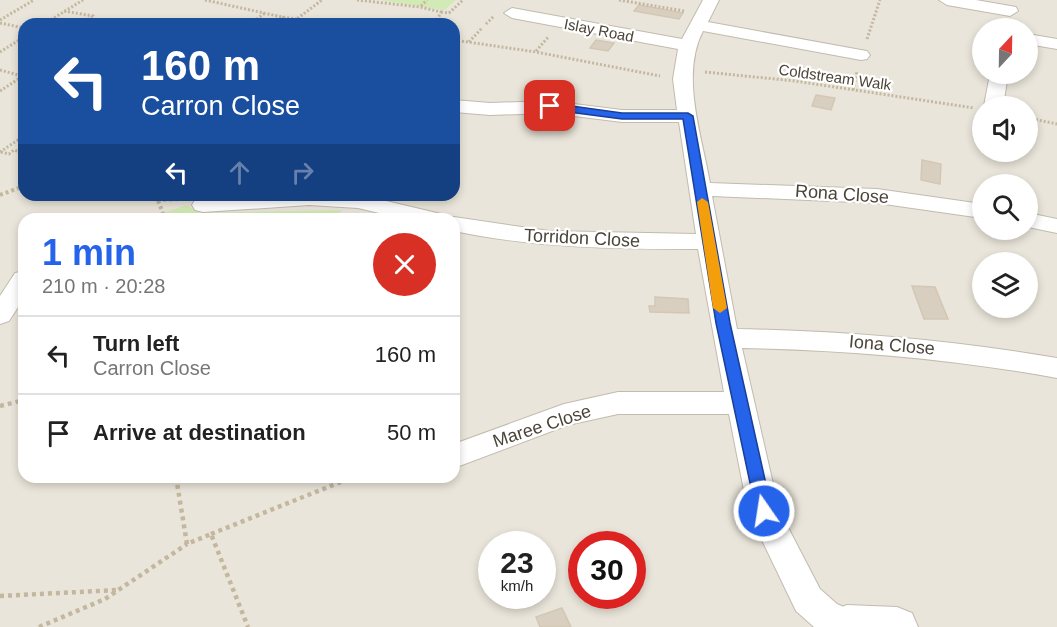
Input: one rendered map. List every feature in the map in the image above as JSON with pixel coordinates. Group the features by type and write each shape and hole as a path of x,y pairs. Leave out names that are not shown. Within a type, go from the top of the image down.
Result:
{"street":[{"path":"947,0 1011,5"},
{"name":"Islay Road","path":"512,13 694,39 861,55"},
{"path":"694,39 688,116 726,338 764,511 808,600 825,615 844,626 897,627"},
{"path":"1038,41 1057,44"},
{"path":"460,106 490,109 550,106 622,116 688,116"},
{"name":"Rona Close","path":"700,189 859,194 919,200 972,209"},
{"path":"203,205 264,201"},
{"path":"358,201 408,213"},
{"path":"1038,222 1057,226"},
{"name":"Torridon Close","path":"460,226 490,233 594,241 710,242"},
{"path":"0,315 18,288"},
{"name":"Iona Close","path":"726,338 836,340 928,348 1057,368"},
{"name":"Maree Close","path":"460,454 564,415 618,403 740,403"}],"path":[{"path":"0,22 34,0"},
{"path":"53,18 83,0"},
{"path":"205,0 283,18"},
{"path":"298,18 322,0"},
{"path":"357,0 420,7 449,13 462,0"},
{"path":"420,7 427,0"},
{"path":"620,0 694,39"},
{"path":"64,11 93,16"},
{"path":"438,18 441,12"},
{"path":"258,18 265,13"},
{"path":"0,22 18,26"},
{"path":"469,42 482,28"},
{"path":"460,41 536,52 694,39"},
{"name":"Coldstream Walk","path":"694,39 795,81 972,105"},
{"path":"0,52 18,41"},
{"path":"0,70 18,75"},
{"path":"0,91 18,79"},
{"path":"1038,120 1057,124"},
{"path":"0,152 18,140"},
{"path":"0,152 9,154 14,150 18,151"},
{"path":"0,195 18,188"},
{"path":"0,406 18,402"},
{"path":"177,483 187,544"},
{"path":"39,627 105,599 187,544 338,483"},
{"path":"211,534 248,627"},
{"path":"0,596 118,590"}],"shaded area":[{"path":"0,0 1057,0 1057,627 0,627"}],"green space":[{"path":"380,0 456,0 444,10"},
{"path":"187,205 199,213 163,213"},
{"path":"342,210 339,213 199,213"}],"building":[{"path":"639,5 683,13 679,19 634,11"},
{"path":"596,40 614,43 608,51 590,48"},
{"path":"816,95 835,98 831,110 812,106"},
{"path":"922,160 941,164 940,184 921,180"},
{"path":"912,286 935,287 948,319 924,319"},
{"path":"655,297 688,299 689,313 650,312 649,306 655,306"},
{"path":"562,608 571,627 540,627 536,617"}],"slow traffic":[{"path":"702,202 720,308"}],"route":[{"path":"550,106 622,116 688,116 723,323 764,511"}]}
